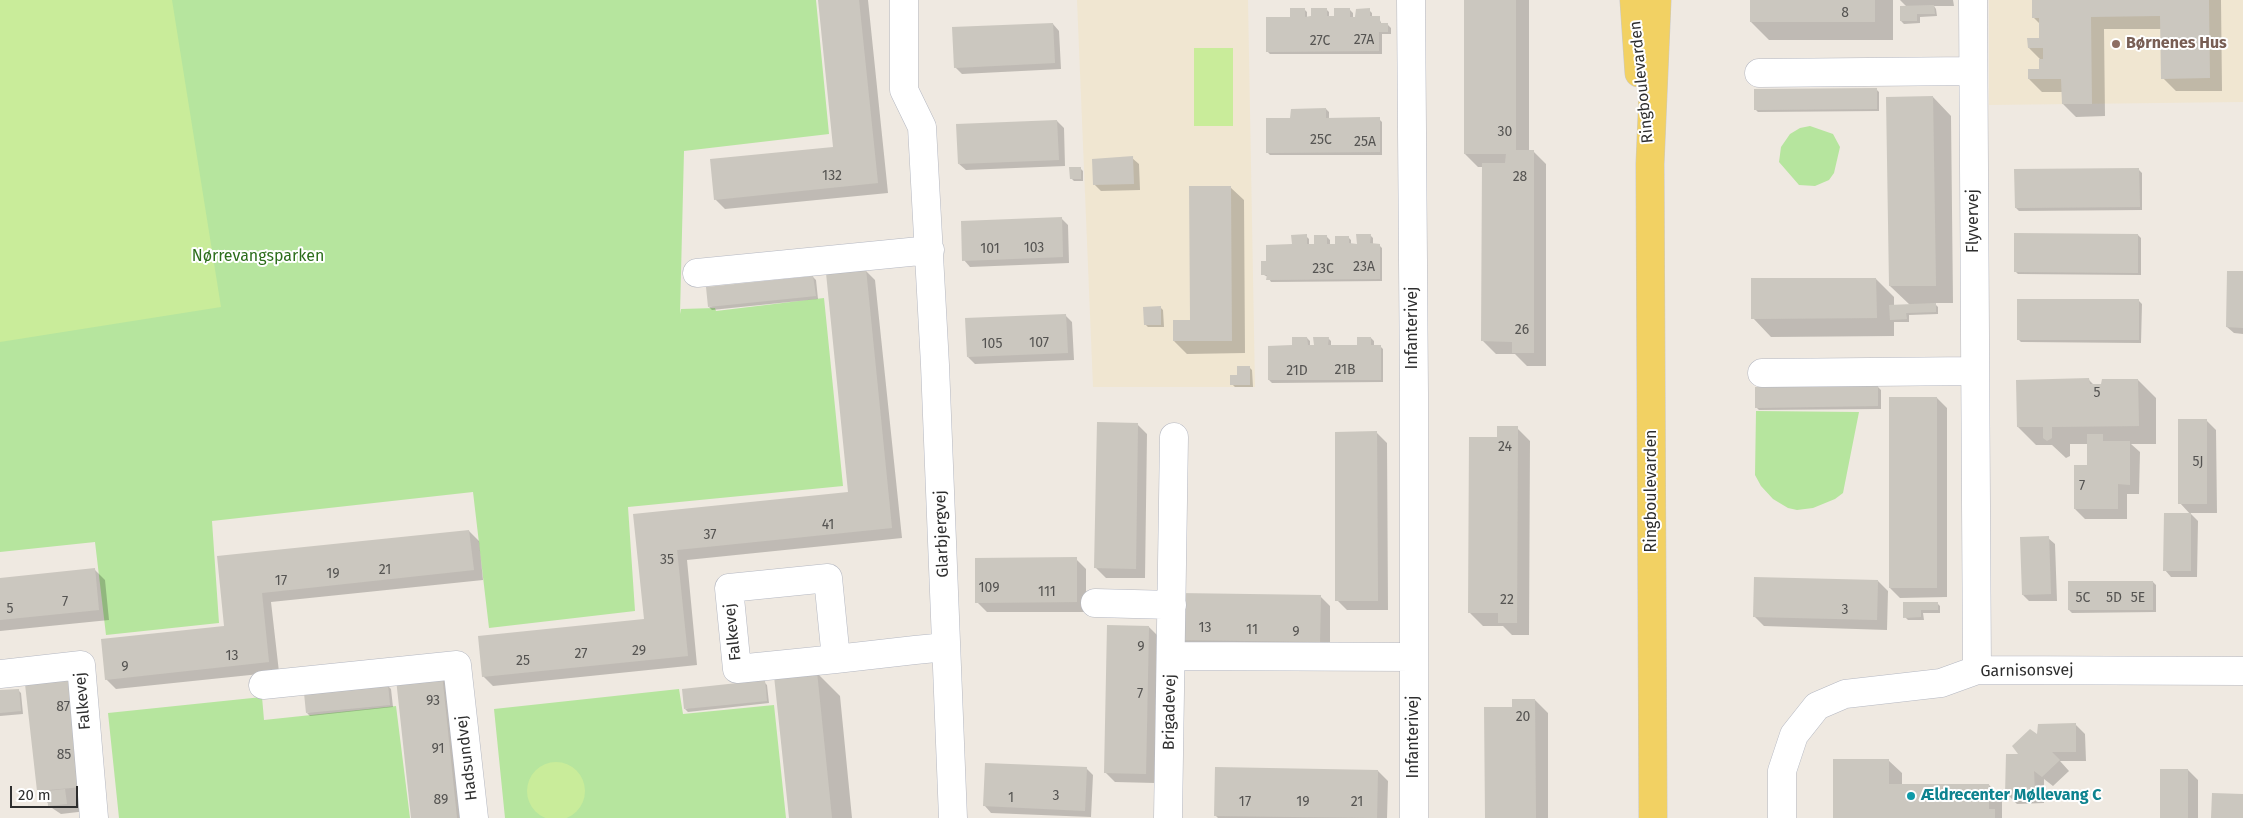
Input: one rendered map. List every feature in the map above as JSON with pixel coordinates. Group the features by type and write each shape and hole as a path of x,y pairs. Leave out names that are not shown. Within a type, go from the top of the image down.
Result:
{"main road":[{"name":"Ringboulevarden","path":"1634,0 1640,93 1650,164"},
{"name":"Ringboulevarden","path":"1653,818 1650,164 1657,0"}],"street":[{"name":"Glarbjergvej","path":"904,0 904,90 922,127 930,250 953,818"},
{"name":"Infanterivej","path":"1411,0 1414,818"},
{"name":"Flyvervej","path":"1972,0 1977,670"},
{"path":"1759,73 1973,71"},
{"path":"697,273 930,250"},
{"path":"1762,373 1975,372"},
{"name":"Brigadevej","path":"1168,818 1174,437"},
{"name":"Falkevej","path":"836,658 828,578 729,588 737,669 946,647"},
{"path":"1095,603 1172,606"},
{"path":"1171,656 1414,657"},
{"name":"Falkevej","path":"0,674 81,665 94,818"},
{"name":"Hadsundvej","path":"263,685 457,665 474,818"},
{"name":"Garnisonsvej","path":"1782,818 1782,771 1794,735 1817,706 1845,694 1941,683 1977,670 2243,671"}],"shaded area":[{"path":"1077,0 1248,0 1255,387 1093,387"},
{"name":"Børnenes Hus","path":"1989,0 2243,0 2243,102 1989,105"}],"green space":[{"name":"Nørrevangsparken","path":"0,0 816,0 829,134 684,151 680,314 681,309 715,308 716,311 824,298 843,486 628,507 635,611 489,628 473,492 212,521 219,623 106,635 95,542 0,552"},
{"path":"0,0 172,0 221,307 0,342"},
{"path":"1194,48 1233,48 1233,126 1194,126"},
{"path":"1810,126 1833,134 1840,147 1834,173 1829,180 1815,186 1799,185 1779,162 1781,147 1790,134 1800,128"},
{"path":"1756,411 1859,412 1843,493 1835,499 1813,508 1797,510 1788,508 1773,499 1761,486 1755,475"},
{"path":"679,689 683,714 774,705 786,818 505,818 494,709"},
{"path":"262,697 264,720 396,706 410,818 119,818 108,713"},
{"path":"550,762 562,762 577,770 585,785 585,797 577,812 562,820 550,820 535,812 527,797 527,785 535,770"}],"building":[{"path":"818,0 859,0 878,183 714,200 710,159 833,147"},
{"path":"1464,0 1516,0 1516,150 1534,150 1534,353 1512,353 1512,342 1481,341 1482,163 1505,163 1506,154 1464,154"},
{"path":"1750,0 1875,0 1875,22 1750,22"},
{"path":"2032,0 2209,0 2210,78 2161,79 2160,16 2091,17 2092,104 2062,104 2061,79 2028,79 2028,69 2039,69 2039,59 2043,59 2043,48 2028,48 2027,38 2039,38 2039,18 2032,18"},
{"path":"1934,5 1935,14 1917,14 1917,21 1900,21 1900,6"},
{"path":"1290,8 1305,8 1305,17 1311,16 1311,8 1327,8 1327,16 1334,16 1334,8 1350,8 1350,17 1355,17 1356,9 1370,8 1370,16 1380,16 1380,23 1388,23 1388,32 1379,32 1379,51 1266,52 1266,17 1290,17"},
{"path":"1053,23 1055,63 954,68 952,27"},
{"path":"1877,88 1877,109 1754,110 1754,89"},
{"path":"1933,96 1936,286 1889,286 1886,97"},
{"path":"1326,108 1326,118 1380,117 1380,152 1266,153 1266,118 1290,118 1291,109"},
{"path":"1057,120 1059,160 958,164 956,124"},
{"path":"1133,156 1134,184 1093,185 1092,159"},
{"path":"1069,167 1081,167 1081,179 1070,179"},
{"path":"2139,168 2140,207 2015,208 2014,169"},
{"path":"1189,186 1231,186 1232,341 1173,341 1173,320 1190,320"},
{"path":"1062,217 1063,257 962,261 961,221"},
{"path":"2014,233 2138,234 2138,273 2014,272"},
{"path":"1307,234 1307,244 1314,244 1314,235 1327,235 1327,244 1335,244 1335,236 1349,236 1349,243 1357,244 1356,234 1371,234 1370,243 1380,244 1380,279 1266,280 1267,275 1261,275 1261,261 1266,261 1266,245 1292,244 1291,235"},
{"path":"866,269 892,528 677,550 688,656 482,677 478,636 644,619 633,514 848,492 826,273"},
{"path":"2227,271 2243,271 2243,328 2226,327"},
{"path":"813,276 816,296 708,307 706,287"},
{"path":"1751,278 1876,278 1877,318 1751,319"},
{"path":"2017,299 2139,299 2139,340 2017,340"},
{"path":"1936,303 1936,312 1906,313 1907,319 1890,320 1889,305"},
{"path":"1161,306 1161,325 1144,325 1143,307"},
{"path":"1066,314 1068,353 967,357 965,318"},
{"path":"1292,337 1307,337 1308,345 1314,345 1313,337 1329,337 1328,345 1357,345 1357,337 1371,337 1371,345 1381,345 1381,380 1268,380 1268,346 1292,345"},
{"path":"1237,366 1250,366 1250,385 1230,385 1230,375 1237,375"},
{"path":"2089,378 2090,384 2101,384 2102,379 2138,379 2139,426 2052,427 2052,438 2047,441 2043,438 2043,427 2017,427 2016,380"},
{"path":"1878,385 1878,406 1755,408 1755,387"},
{"path":"1889,397 1937,397 1937,588 1889,588"},
{"path":"2178,419 2207,419 2207,504 2178,504"},
{"path":"1097,422 1138,423 1136,569 1094,568"},
{"path":"1497,426 1518,426 1517,623 1498,623 1498,613 1468,613 1469,437 1497,437"},
{"path":"1377,431 1378,601 1335,601 1335,432"},
{"path":"2087,434 2103,434 2103,441 2130,441 2130,485 2118,484 2118,509 2074,509 2074,465 2087,465"},
{"path":"2164,513 2191,513 2191,571 2163,571"},
{"path":"469,530 474,570 262,593 269,662 105,680 101,639 224,626 217,556"},
{"path":"2049,536 2051,594 2022,595 2020,537"},
{"path":"1077,557 1077,602 975,603 975,558"},
{"path":"95,568 99,610 0,620 0,578"},
{"path":"1754,577 1878,580 1877,620 1753,617"},
{"path":"2068,581 2153,581 2153,610 2068,610"},
{"path":"1178,593 1321,595 1320,642 1177,640"},
{"path":"1903,602 1938,602 1938,610 1921,610 1921,617 1903,618"},
{"path":"1107,625 1149,626 1146,774 1104,773"},
{"path":"817,672 832,818 789,818 774,676"},
{"path":"442,674 457,818 411,818 396,679"},
{"path":"70,679 82,787 37,791 25,684"},
{"path":"765,680 767,701 684,709 682,689"},
{"path":"388,684 390,705 306,713 304,693"},
{"path":"19,689 21,711 0,713 0,690"},
{"path":"1512,699 1535,699 1536,818 1485,818 1484,707 1512,707"},
{"path":"2076,723 2076,752 2052,752 2060,760 2042,777 2034,771 2035,794 2005,795 2006,754 2018,754 2012,746 2030,729 2037,734 2038,724"},
{"name":"Ældrecenter Møllevang C","path":"1833,759 1889,759 1889,784 1989,784 1989,809 1995,809 1995,818 1833,818"},
{"path":"985,763 1087,767 1085,811 983,806"},
{"path":"1215,767 1378,770 1377,818 1214,816"},
{"path":"2160,769 2188,769 2188,818 2160,818"},
{"path":"65,789 67,804 48,806 47,791"},
{"path":"2212,793 2243,794 2243,818 2211,818"}],"place":[{"name":"Børnenes Hus","path":"2116,44"},
{"name":"Ældrecenter Møllevang C","path":"1911,796"}]}
